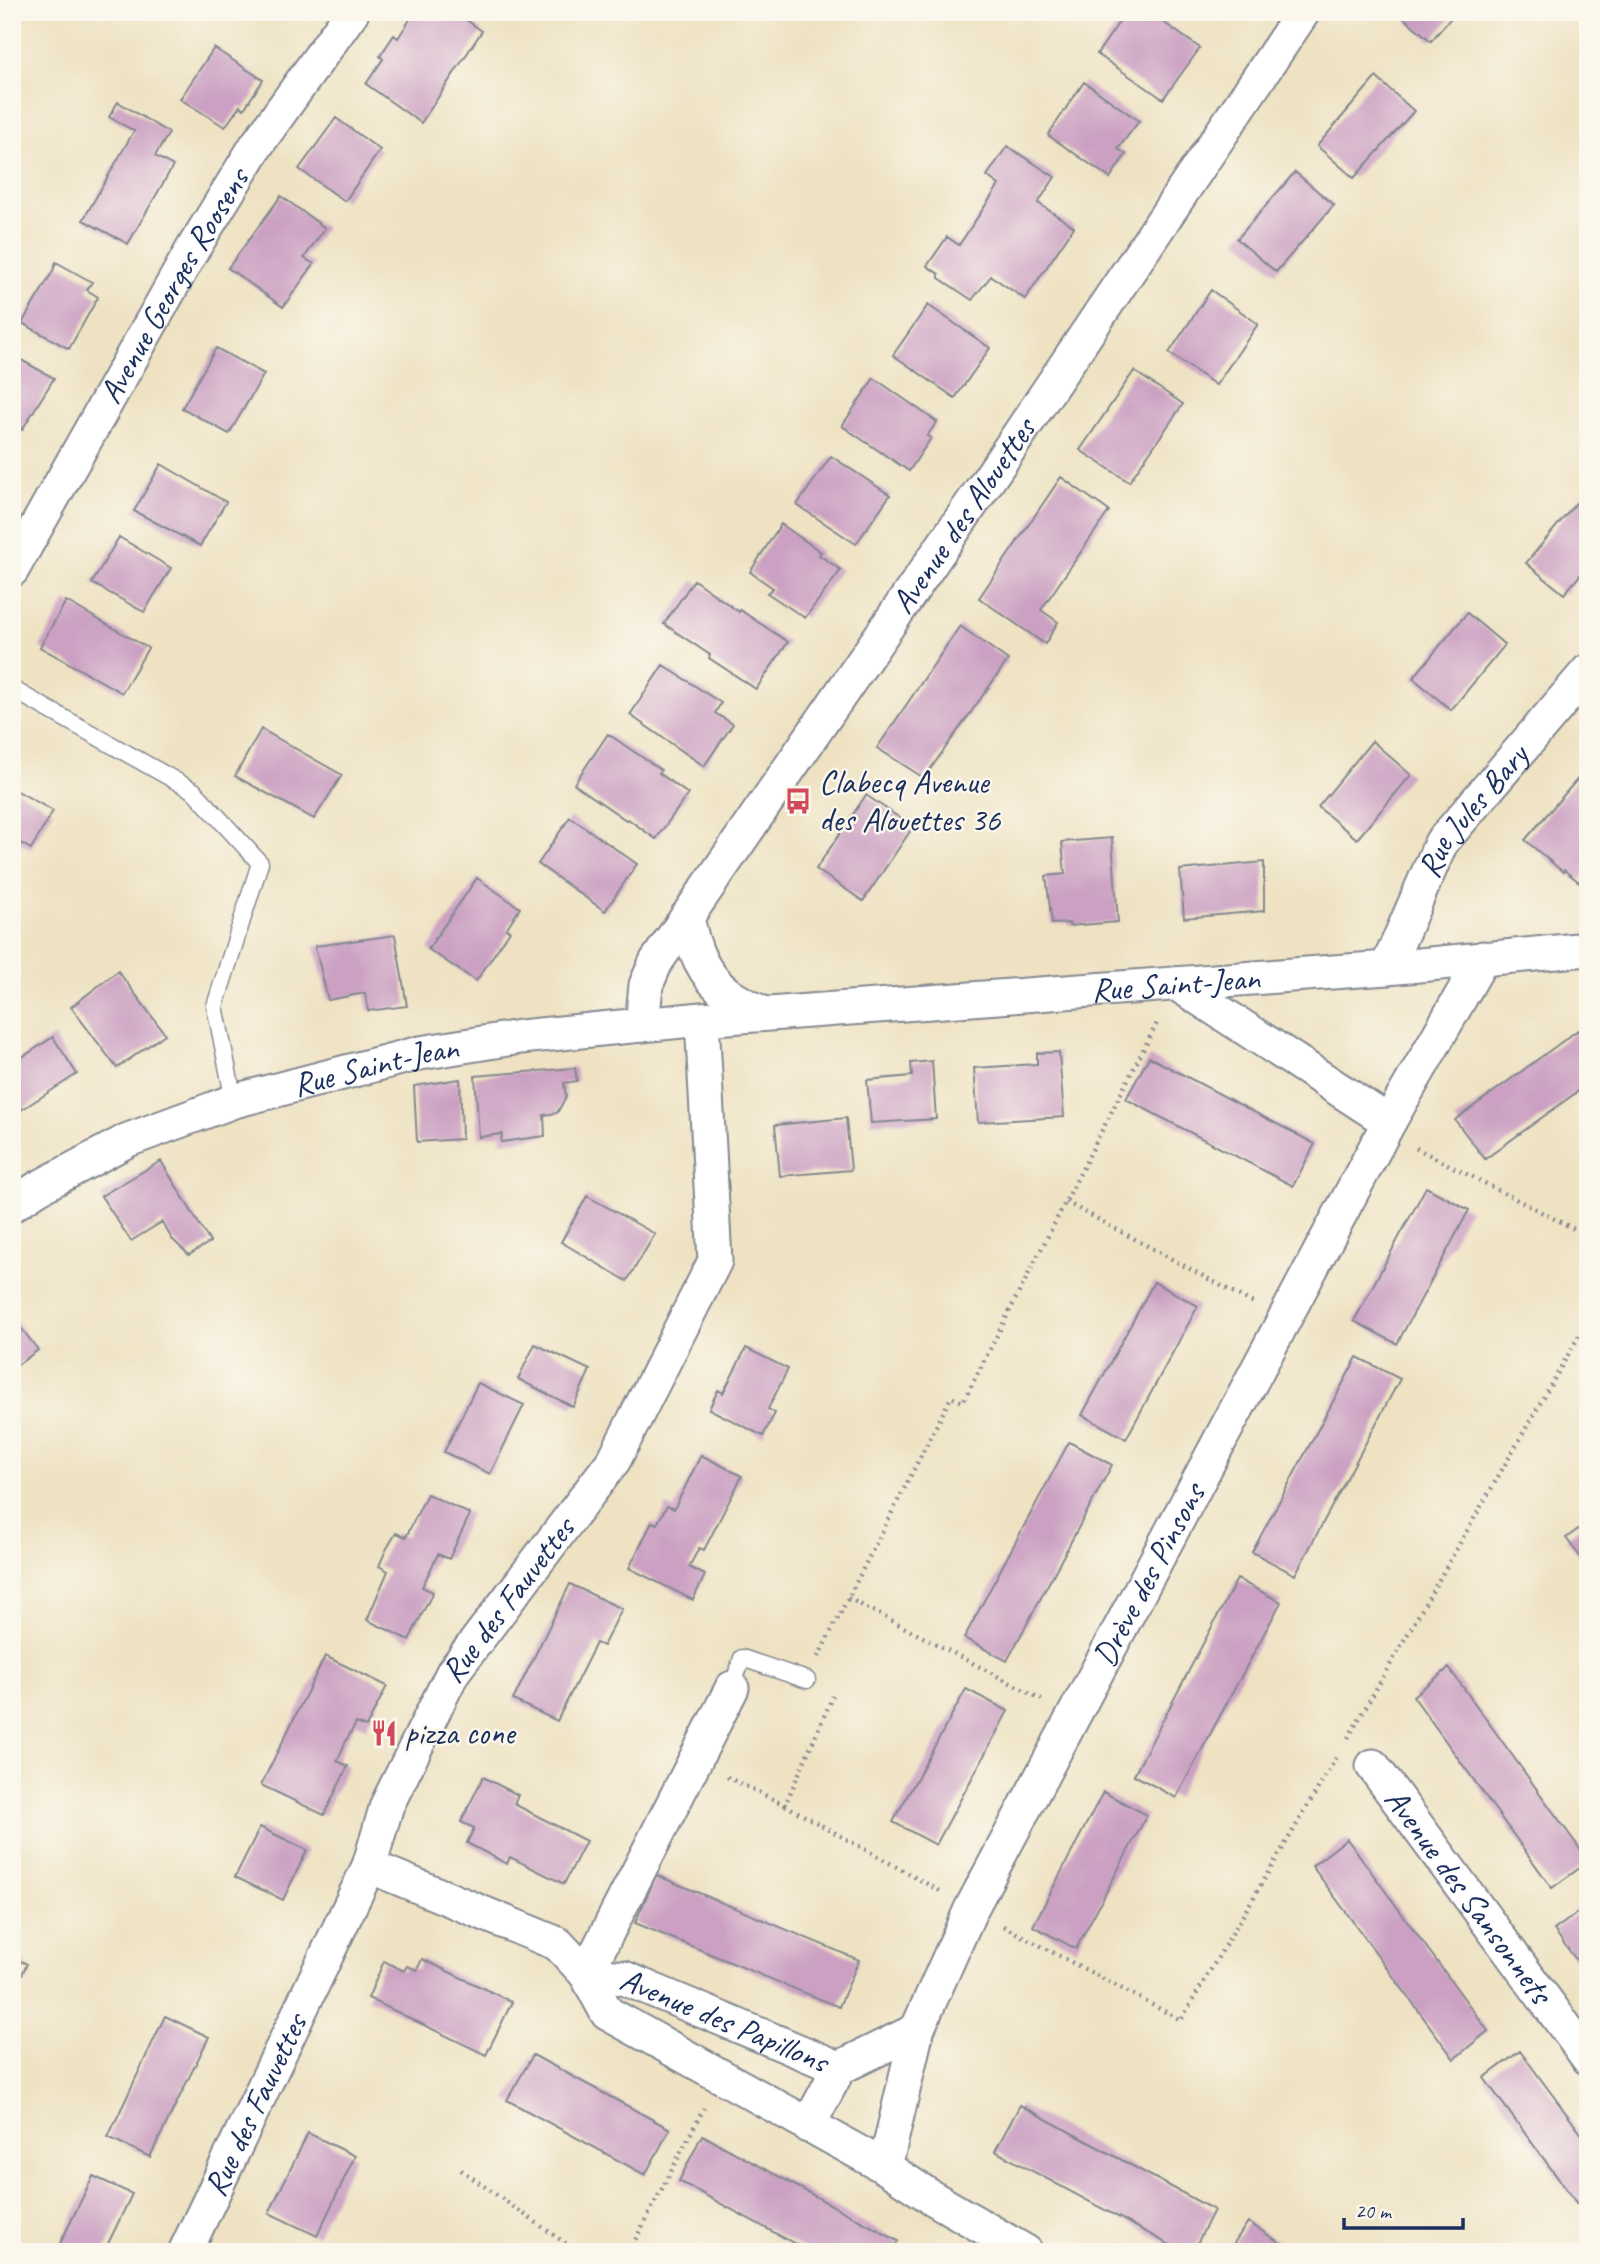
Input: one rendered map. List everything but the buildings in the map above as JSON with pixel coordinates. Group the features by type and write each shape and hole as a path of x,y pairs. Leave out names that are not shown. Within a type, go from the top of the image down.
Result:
{"street":[{"name":"Avenue Georges Roosens","path":"12,570 198,241 256,146 352,12"},
{"name":"Avenue des Alouettes","path":"642,1025 646,985 656,962 995,470 1303,12"},
{"name":"Rue Jules Bary","path":"1387,968 1441,843 1588,671"},
{"path":"687,917 694,948 706,972 729,995 764,1014"},
{"name":"Rue Saint-Jean","path":"12,1205 38,1188 128,1140 234,1101 420,1053 520,1037 702,1019 1387,968 1588,949"},
{"name":"Drève des Pinsons","path":"884,2167 916,2030 971,1909 1387,1126 1483,958"},
{"path":"1177,984 1387,1126"},
{"name":"Rue des Fauvettes","path":"188,2251 369,1866 387,1805 453,1672 614,1460 715,1261 702,1019"},
{"name":"Avenue des Papillons","path":"586,1974 732,1688"},
{"name":"Avenue des Sansonnets","path":"1373,1766 1588,2058"},
{"path":"369,1866 558,1944 586,1974"},
{"name":"Avenue des Papillons","path":"586,1974 624,1978 839,2067 808,2126"},
{"name":"Avenue des Papillons","path":"586,1974 607,2012 884,2167 1026,2252"},
{"path":"839,2067 916,2030"}],"lane":[{"path":"12,689 194,791 260,863 215,1006 234,1101"},
{"path":"732,1688 742,1658 807,1680"}],"path":[{"path":"785,1805 834,1694 807,1680 951,1396 963,1402 1177,984"},
{"path":"1387,1126 1588,1236"},
{"path":"1066,1202 1284,1320"},
{"path":"1344,1744 1588,1320"},
{"path":"848,1598 1073,1716"},
{"path":"695,1761 785,1805 971,1909 1181,2020 1337,1756"},
{"path":"629,2252 720,2076"},
{"path":"460,2170 578,2252"}],"place":[{"name":"Clabecq Avenue des Alouettes 36","path":"798,801"},
{"name":"pizza cone","path":"384,1733"}]}
